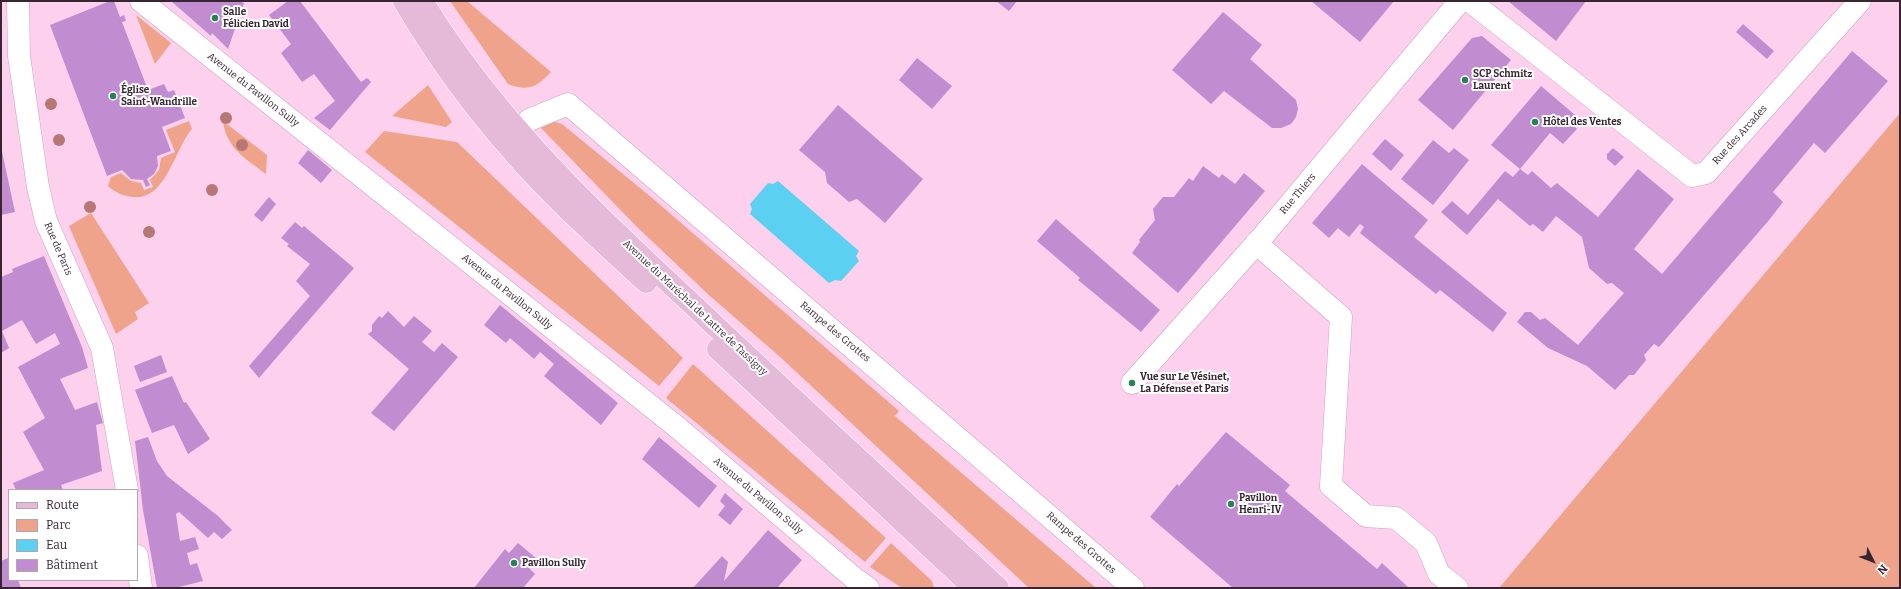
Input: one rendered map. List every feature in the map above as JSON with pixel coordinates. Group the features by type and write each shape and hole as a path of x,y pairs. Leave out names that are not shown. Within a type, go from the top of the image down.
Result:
{"main road":[{"name":"Avenue du Maréchal de Lattre de Tassigny","path":"404,1 426,36 477,109 516,156 543,184 974,584 998,588"},
{"name":"Avenue du Maréchal de Lattre de Tassigny","path":"422,1 490,98 537,154 572,190 723,334 974,584"}],"street":[{"name":"Rue de Paris","path":"18,1 19,56 38,187 46,221 102,348 126,489"},
{"name":"Avenue du Pavillon Sully","path":"141,1 677,427 855,579 868,588"},
{"name":"Rue Thiers","path":"1132,383 1256,243 1460,1"},
{"name":"Rue des Arcades","path":"1470,1 1692,176 1706,173 1860,1"},
{"name":"Rampe des Grottes","path":"529,120 568,104 1133,588"},
{"path":"1256,243 1341,317 1331,486 1366,516 1396,518 1426,543 1439,574 1456,588"},
{"path":"138,564 141,588"}],"green space":[{"path":"450,1 467,1 551,72 532,87 521,88 508,84"},
{"path":"136,15 171,43 155,64"},
{"path":"428,85 452,122 446,127 392,116"},
{"path":"1900,113 1900,588 1499,588"},
{"path":"546,119 562,124 651,197 899,411 895,416 1096,588 1029,588 779,356 710,296 636,226 541,128"},
{"path":"189,121 192,129 162,182 154,191 144,196 133,197 120,194 108,186 111,177 121,173 131,181 141,183 144,190 153,187 150,180 159,170 161,158 175,152 166,130"},
{"path":"223,121 267,155 266,174 244,158 233,146 228,139"},
{"path":"384,131 457,142 683,358 659,386 365,152"},
{"path":"91,213 149,303 135,312 138,319 116,334 69,226"},
{"path":"693,364 886,538 865,562 666,398"},
{"path":"891,543 932,581 934,588 902,588 870,567"}],"water":[{"path":"778,181 859,251 856,256 859,261 841,281 835,280 829,283 750,214 752,209 750,204 768,183 773,184"}],"building":[{"name":"Église Saint-Wandrille","path":"110,1 114,1 120,17 124,15 126,21 122,22 148,90 164,84 168,92 174,90 185,118 162,127 171,151 157,156 158,166 154,174 147,179 150,185 146,187 143,180 131,179 122,170 107,176 50,25"},
{"name":"Salle Félicien David","path":"171,1 239,1 244,3 228,49 212,33 211,36"},
{"path":"288,1 300,1 361,82 367,78 371,82 330,130 314,118 335,101 314,74 302,82 281,53 291,44 269,15"},
{"path":"996,1 1017,1 1009,11"},
{"path":"1311,1 1394,1 1360,42"},
{"path":"1508,1 1586,1 1556,41"},
{"path":"1223,12 1262,45 1250,59 1296,100 1298,109 1296,117 1291,124 1281,128 1272,128 1224,91 1211,104 1172,70"},
{"path":"1743,24 1774,51 1767,59 1736,32"},
{"name":"SCP Schmitz Laurent","path":"1482,36 1511,60 1453,130 1418,100 1472,38"},
{"path":"1852,51 1888,81 1825,153 1814,143 1773,192 1783,202 1770,219 1659,347 1654,344 1644,355 1646,360 1634,375 1629,375 1615,390 1587,366 1548,348 1517,322 1525,312 1531,312 1540,320 1545,318 1578,345 1624,293 1612,283 1607,284 1589,268 1582,237 1556,216 1543,232 1533,224 1530,226 1498,199 1467,235 1441,212 1452,201 1468,215 1505,171 1513,177 1520,169 1528,175 1532,171 1551,188 1557,183 1598,217 1638,169 1674,199 1634,249 1662,274"},
{"path":"917,58 952,86 932,109 899,80"},
{"name":"Hôtel des Ventes","path":"1541,86 1581,120 1575,127 1577,129 1563,144 1550,133 1520,169 1491,145"},
{"path":"838,105 923,179 885,223 857,199 849,202 827,183 825,172 799,150"},
{"path":"1385,139 1404,155 1391,171 1372,154"},
{"path":"1433,140 1449,153 1454,148 1469,160 1433,205 1401,179"},
{"path":"1,147 15,212 1,215"},
{"path":"1613,148 1624,157 1615,166 1607,159 1607,154"},
{"path":"308,150 332,170 321,183 298,163"},
{"path":"1362,164 1428,220 1414,237 1507,313 1493,332 1440,290 1436,294 1360,233 1364,227 1360,224 1349,237 1338,228 1329,238 1312,223"},
{"path":"1203,166 1219,178 1222,174 1235,184 1244,173 1265,191 1178,293 1132,253 1140,242 1139,240 1155,220 1153,209 1163,197 1174,197 1189,178 1193,181"},
{"path":"269,197 276,204 262,222 254,215"},
{"path":"1056,219 1160,310 1141,332 1078,280 1080,278 1037,241"},
{"path":"295,222 302,228 304,226 354,268 259,378 249,366 310,296 296,281 310,264 287,246 289,244 281,238"},
{"path":"44,256 82,347 88,368 60,379 75,410 97,402 103,423 96,425 102,471 61,485 63,489 16,489 13,483 44,470 23,432 45,418 18,367 60,344 55,333 36,344 22,320 2,331 9,348 1,353 1,277 13,272 12,269"},
{"path":"500,305 618,403 601,425 544,376 554,364 540,352 534,359 510,338 506,343 484,325"},
{"path":"388,311 404,327 414,316 432,331 422,342 434,352 442,343 458,357 394,431 371,413 409,369 368,334 372,331 372,325 379,316 382,318"},
{"path":"161,355 167,372 140,382 134,366"},
{"path":"172,376 184,403 186,402 210,439 188,454 174,425 152,433 135,390"},
{"name":"Pavillon Henri-IV","path":"1226,432 1290,485 1285,491 1377,569 1382,563 1409,588 1233,588 1150,517 1177,484 1179,486"},
{"path":"148,437 157,461 167,476 218,516 232,530 222,539 214,532 208,538 179,512 176,514 180,541 195,537 199,549 187,553 190,565 197,563 203,581 175,588 157,588 143,510 135,441"},
{"path":"659,437 717,486 699,508 642,459"},
{"path":"725,493 743,509 730,525 718,515 725,506 720,501"},
{"path":"768,530 802,560 777,588 693,588 722,556 728,562 724,581"},
{"name":"Pavillon Sully","path":"518,543 537,559 529,568 535,574 523,588 474,588 505,549 509,553"},
{"path":"8,558 8,581 18,581 21,588 1,588 1,561"}],"place":[{"name":"Salle Félicien David","path":"215,18"},
{"name":"SCP Schmitz Laurent","path":"1465,80"},
{"name":"Église Saint-Wandrille","path":"113,96"},
{"name":"Hôtel des Ventes","path":"1535,122"},
{"name":"Vue sur Le Vésinet, La Défense et Paris","path":"1132,383"},
{"name":"Pavillon Henri-IV","path":"1231,504"},
{"name":"Pavillon Sully","path":"514,563"}]}
